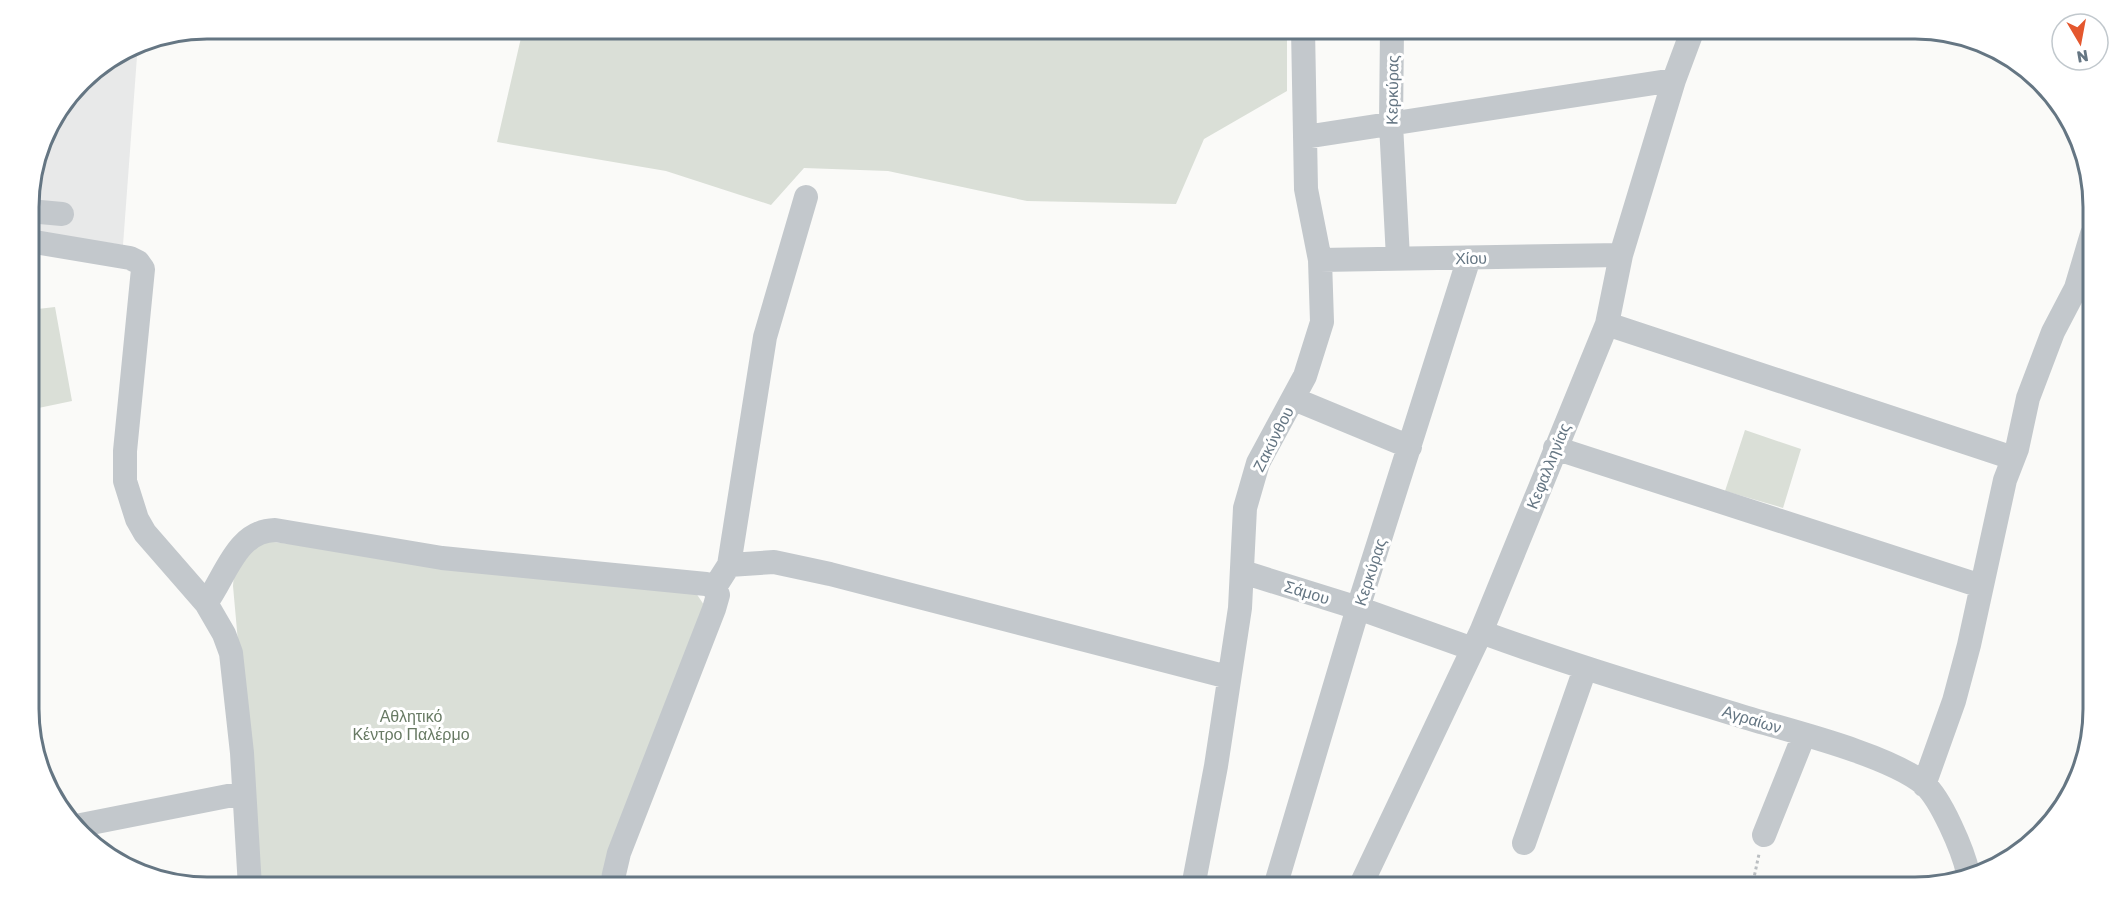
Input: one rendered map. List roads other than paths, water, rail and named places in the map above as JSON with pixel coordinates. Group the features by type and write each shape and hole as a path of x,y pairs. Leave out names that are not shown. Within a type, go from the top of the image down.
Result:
{"street":[{"name":"Ζακύνθου","path":"1195,877 1216,766 1240,608 1243,572 1243,516 1251,483 1261,457 1294,399 1313,355 1322,322 1320,260 1307,201 1303,39"},
{"name":"Κερκύρας","path":"1392,39 1390,124 1398,258"},
{"name":"Κεφαλληνίας","path":"1365,877 1477,641 1606,324 1621,255 1674,80 1689,39"},
{"path":"1305,137 1674,80"},
{"path":"715,587 729,565 765,336 806,197"},
{"path":"39,212 62,214"},
{"path":"39,242 130,258 142,266 144,283 124,451 125,481 134,510 145,533 206,603 224,634 231,653 249,877"},
{"name":"Χίου","path":"1320,260 1621,255"},
{"name":"Κερκύρας","path":"1278,877 1358,608 1469,258"},
{"path":"1924,785 1954,701 2028,398 2053,332 2076,288 2083,267"},
{"path":"1606,324 2013,458"},
{"path":"1294,399 1410,447"},
{"path":"1555,448 1981,586"},
{"path":"206,603 244,542 258,532 275,530 442,558 706,584 715,587"},
{"path":"729,565 774,562 810,570 1228,677"},
{"name":"Σάμου","path":"1243,572 1358,608 1477,641"},
{"path":"613,877 619,853 714,609 718,595 715,587"},
{"name":"Αγραίων","path":"1477,641 1585,669 1804,735 1891,765 1924,785 1958,840 1967,869"},
{"path":"1524,843 1585,669"},
{"path":"1764,835 1804,735"},
{"path":"85,824 243,793"}],"park label":[{"name":"Αθλητικό Κέντρο Παλέρμο","path":"411,725"}]}
